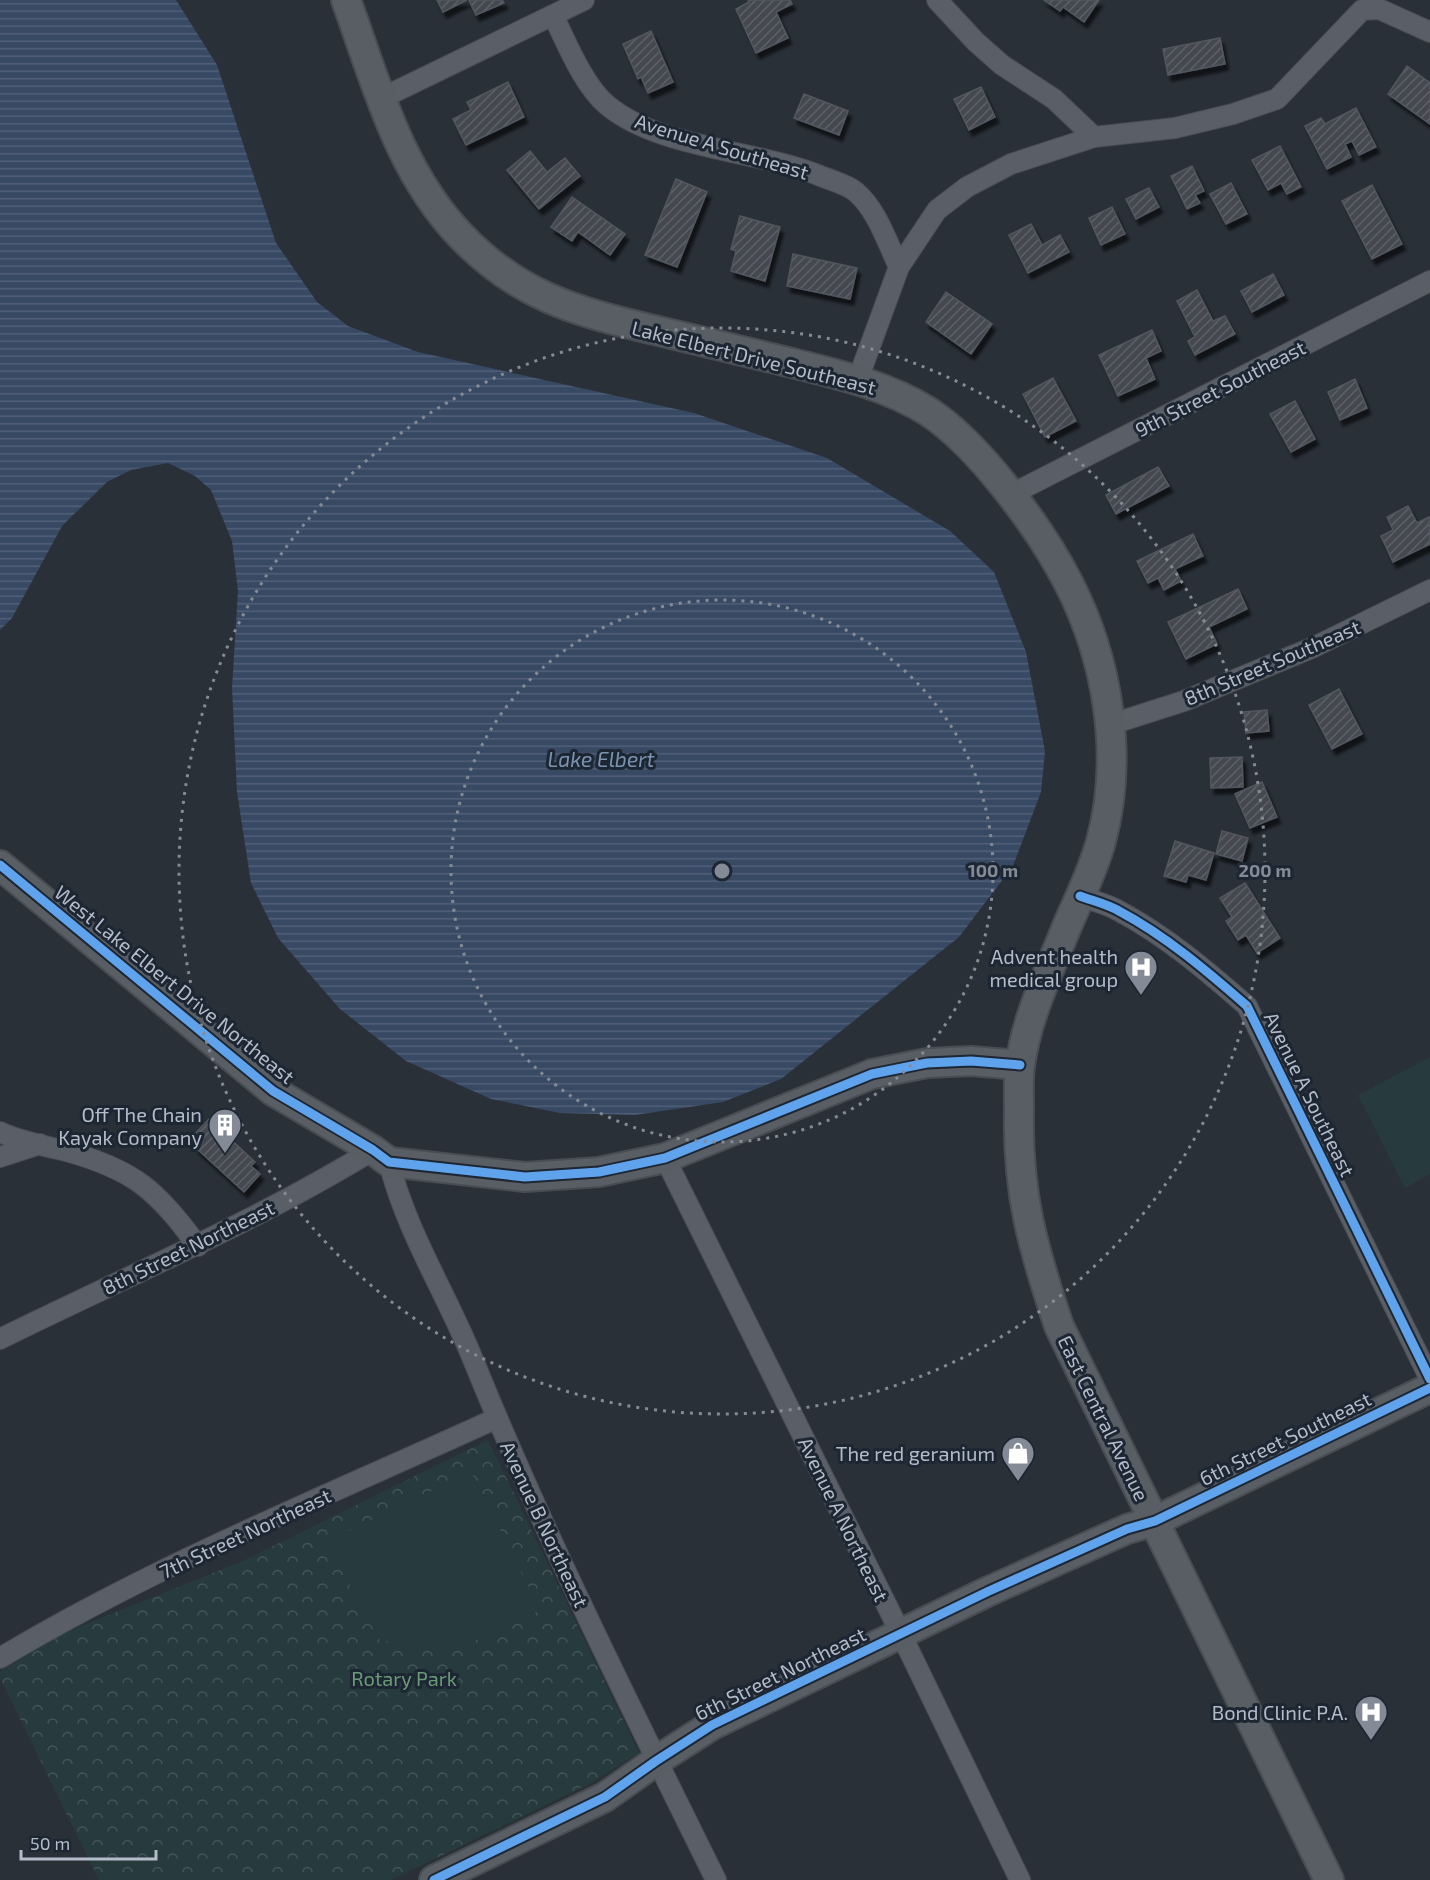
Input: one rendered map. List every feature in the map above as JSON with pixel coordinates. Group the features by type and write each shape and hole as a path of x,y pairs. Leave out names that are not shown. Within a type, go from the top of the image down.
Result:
{"main road":[{"name":"Lake Elbert Drive Southeast","path":"346,0 400,145 420,183 461,237 513,280 557,304 614,321 858,379 897,395 931,414 965,443 1040,532 1072,588 1100,661 1113,767 1101,842 1037,1001 1020,1065"},
{"name":"West Lake Elbert Drive Northeast","path":"0,865 273,1091 381,1156 525,1178 599,1172 665,1158 872,1074 927,1063 971,1061 1020,1065"},
{"name":"East Central Avenue","path":"1020,1065 1018,1153 1031,1239 1059,1326 1329,1880"},
{"name":"6th Street Southeast","path":"1155,1521 1430,1388"},
{"name":"6th Street Northeast","path":"434,1880 605,1797 712,1725 1127,1529 1155,1521"}],"street":[{"path":"382,98 584,0"},
{"path":"937,0 976,42 1002,65 1054,99 1094,137"},
{"path":"858,379 898,267 937,210 967,188 1011,164 1094,137 1175,128 1233,114 1277,99 1362,9 1379,9 1430,32"},
{"name":"Avenue A Southeast","path":"553,15 577,64 606,104 637,124 683,139 804,169 856,191 878,221 898,267"},
{"name":"9th Street Southeast","path":"1010,495 1430,281"},
{"name":"8th Street Southeast","path":"1109,725 1184,701 1314,647 1430,590"},
{"name":"Avenue A Southeast","path":"1080,896 1118,910 1163,938 1203,967 1246,1006 1430,1379"},
{"path":"0,1132 82,1156 130,1175 155,1193 198,1246"},
{"path":"0,1157 40,1144"},
{"name":"8th Street Northeast","path":"0,1339 198,1246 323,1180 381,1156"},
{"name":"Avenue B Northeast","path":"381,1156 398,1199 471,1356 495,1419 656,1761 716,1880"},
{"name":"Avenue A Northeast","path":"665,1158 902,1634 1020,1880"},
{"name":"7th Street Northeast","path":"0,1658 52,1627 170,1568 495,1419"}],"green space":[{"path":"1430,1057 1430,1174 1405,1188 1358,1095"},
{"name":"Rotary Park","path":"488,1440 639,1753 589,1784 391,1880 99,1880 0,1678 0,1672 54,1637 243,1561"},
{"path":"471,1472 540,1610 458,1648 380,1640 326,1542"}],"water":[{"name":"Lake Elbert","path":"0,0 176,0 217,65 276,243 317,302 348,326 418,352 694,413 827,458 950,531 994,572 1026,652 1045,751 1041,792 1013,866 959,937 781,1079 723,1102 635,1115 560,1113 491,1099 406,1061 340,1009 278,938 251,883 237,792 232,688 238,591 232,541 211,490 195,476 168,463 131,470 107,482 62,526 12,618 0,630"}],"building":[{"path":"437,0 467,0 443,12"},
{"path":"469,0 502,0 504,3 476,15"},
{"path":"748,0 790,0 792,4 776,12 788,38 756,53 736,9 749,2"},
{"path":"1044,0 1099,0 1084,22 1063,7 1060,11"},
{"path":"651,31 673,82 648,93 641,77 638,79 623,44"},
{"path":"1220,38 1225,64 1168,75 1163,49"},
{"path":"1407,66 1430,83 1430,124 1388,94"},
{"path":"508,82 524,117 466,145 453,119 471,110 467,102"},
{"path":"981,87 995,117 969,130 954,99"},
{"path":"804,94 848,111 839,135 794,118"},
{"path":"1356,108 1376,147 1359,155 1352,141 1345,144 1351,157 1327,169 1305,126 1321,118 1325,124"},
{"path":"1280,146 1301,187 1287,194 1281,183 1268,190 1252,160"},
{"path":"530,151 547,172 565,158 580,176 539,209 507,170"},
{"path":"1192,166 1204,191 1195,195 1200,203 1187,209 1171,176"},
{"path":"676,179 707,192 677,267 645,255"},
{"path":"1231,183 1247,214 1226,224 1210,194"},
{"path":"1372,185 1402,244 1372,259 1342,201"},
{"path":"1149,188 1159,207 1136,219 1126,199"},
{"path":"572,197 625,234 610,255 578,232 572,241 551,227"},
{"path":"1112,207 1125,234 1101,245 1089,218"},
{"path":"740,216 780,227 765,281 731,271 736,251 731,249"},
{"path":"1031,224 1042,245 1060,235 1069,252 1028,273 1009,235"},
{"path":"793,254 857,268 850,299 787,286"},
{"path":"1273,274 1284,295 1252,312 1241,291"},
{"path":"1197,290 1213,321 1225,316 1235,334 1195,355 1188,341 1195,337 1177,301"},
{"path":"946,292 992,324 971,354 926,322"},
{"path":"1152,330 1161,351 1146,358 1155,379 1118,396 1099,355"},
{"path":"1053,378 1076,421 1045,437 1023,394"},
{"path":"1355,379 1367,408 1340,420 1328,392"},
{"path":"1295,401 1315,439 1291,452 1270,414"},
{"path":"1158,467 1169,486 1116,514 1106,495"},
{"path":"1408,506 1417,523 1429,517 1430,544 1393,562 1381,536 1393,530 1387,517"},
{"path":"1193,534 1203,556 1175,569 1181,581 1164,590 1158,578 1148,583 1137,561"},
{"path":"1238,589 1247,609 1209,627 1217,644 1186,659 1168,622"},
{"path":"1339,689 1362,734 1332,749 1309,705"},
{"path":"1267,710 1269,731 1246,733 1244,712"},
{"path":"1242,757 1243,787 1211,788 1210,758"},
{"path":"1262,782 1277,817 1250,828 1235,794"},
{"path":"1222,831 1248,838 1242,861 1216,854"},
{"path":"1175,841 1214,853 1206,880 1188,875 1186,882 1164,876"},
{"path":"1245,883 1280,938 1257,953 1246,935 1238,940 1226,921 1232,917 1220,898"},
{"name":"Off The Chain Kayak Company","path":"209,1119 255,1162 251,1166 260,1174 244,1192 195,1147 199,1143 192,1137"}],"cycle path":[{"path":"0,865 273,1091 373,1150 389,1162 525,1177 599,1172 665,1158 872,1074 927,1063 971,1061 1020,1065"},
{"path":"1080,896 1105,904 1153,931 1247,1006 1430,1379"},
{"path":"434,1880 605,1797 712,1725 989,1591 1127,1529 1155,1521 1430,1388"}],"place":[{"name":"Advent health medical group","path":"1141,996"},
{"name":"Off The Chain Kayak Company","path":"225,1154"},
{"name":"The red geranium","path":"1018,1482"},
{"name":"Bond Clinic P.A.","path":"1371,1741"}]}
